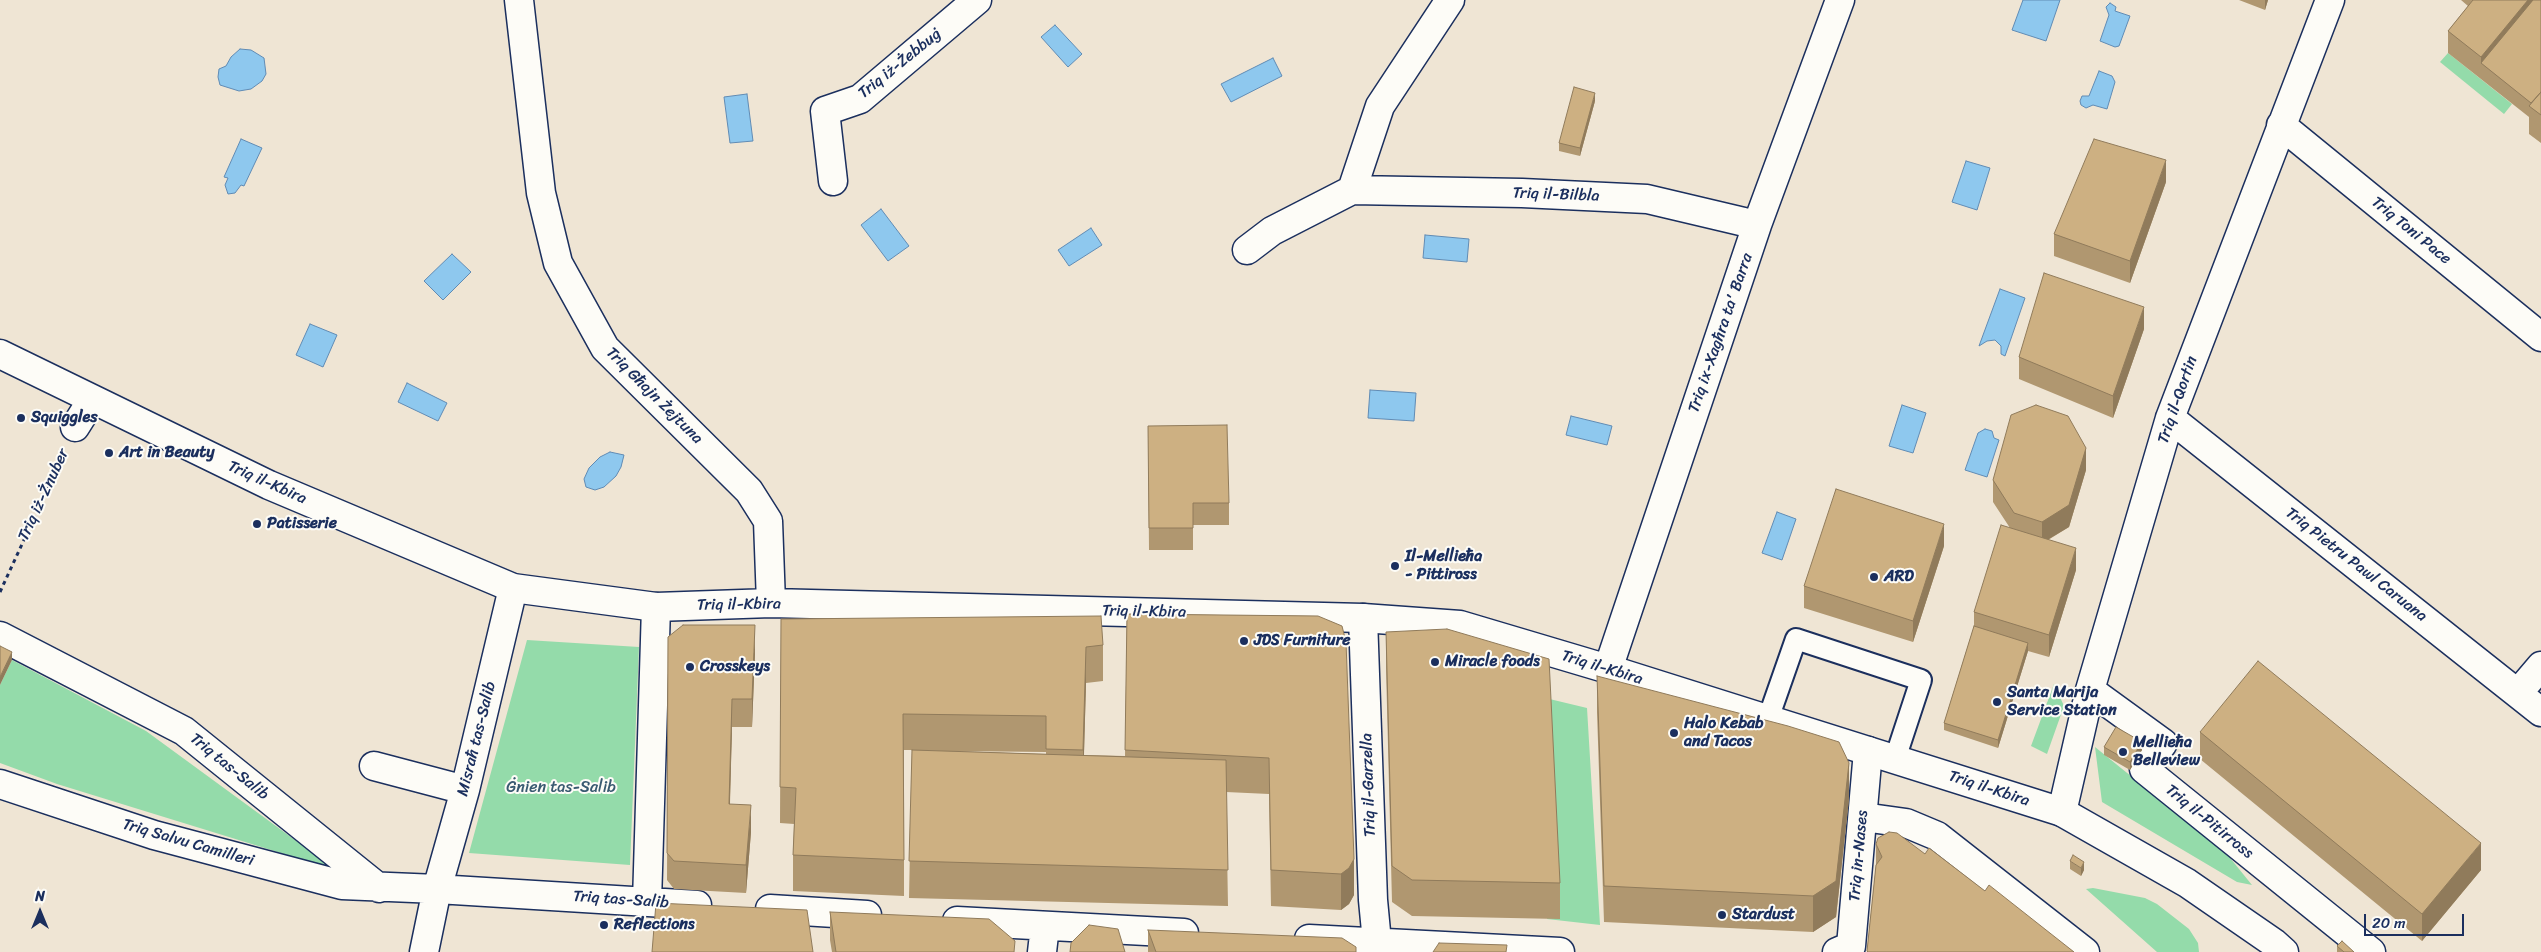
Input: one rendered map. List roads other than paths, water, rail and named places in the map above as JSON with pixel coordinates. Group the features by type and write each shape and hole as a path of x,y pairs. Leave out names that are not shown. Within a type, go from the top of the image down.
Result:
{"street":[{"name":"Triq Għajn Żejtuna","path":"519,0 541,193 558,263 605,348 749,492 768,521 771,603"},
{"name":"Triq iż-Żebbuġ","path":"833,180 825,111 860,99 977,0"},
{"path":"1247,250 1272,231 1352,190 1380,106 1450,0"},
{"name":"Triq ix-Xagħra ta' Barra","path":"1608,669 1757,225 1840,0"},
{"name":"Triq il-Qortin","path":"2062,812 2090,690 2170,418 2330,0"},
{"name":"Triq Toni Pace","path":"2281,125 2541,337"},
{"name":"Triq il-Bilbla","path":"1352,190 1522,193 1647,199 1757,225"},
{"name":"Triq il-Kbira","path":"0,354 269,485 513,588 656,606 771,603 1363,618 1460,625 1608,669 2062,812 2187,883 2279,950"},
{"path":"75,427 92,400"},
{"name":"Triq Pietru Pawl Caruana","path":"2170,418 2541,712"},
{"name":"Misraħ tas-Salib","path":"424,952 513,588"},
{"path":"647,902 656,606"},
{"name":"Triq il-Garzella","path":"1363,618 1373,900 1379,947"},
{"name":"Triq tas-Salib","path":"0,636 184,731 379,888 438,889 896,917"},
{"path":"2518,693 2541,666"},
{"name":"Triq il-Pitirross","path":"2090,690 2163,743 2144,769 2371,952"},
{"name":"Triq in-Nases","path":"1837,952 1851,946 1868,751"},
{"path":"374,766 465,790"},
{"name":"Triq Salvu Camilleri","path":"0,784 154,835 342,885 379,888"},
{"path":"1863,817 1906,823 1937,836 2086,952"},
{"path":"935,919 1044,939 1211,934"},
{"path":"1289,938 1379,947 1560,952"}],"lane":[{"path":"1768,719 1796,639 1921,680 1895,759"}],"water":[{"path":"2023,0 2060,0 2046,41 2012,30"},
{"path":"2110,3 2116,7 2115,11 2130,16 2119,46 2115,47 2100,41 2109,15 2106,7"},
{"path":"1055,25 1082,54 1068,67 1041,37"},
{"path":"240,49 251,50 264,58 266,74 262,81 251,89 239,91 220,85 218,77 219,69 226,66 231,57"},
{"path":"1273,58 1282,76 1231,102 1221,84"},
{"path":"2099,71 2112,76 2115,82 2107,109 2093,105 2086,108 2081,105 2080,101 2082,96 2089,96"},
{"path":"747,94 753,141 730,143 724,97"},
{"path":"241,139 262,148 244,186 241,185 235,193 228,194 225,185 228,178 224,177"},
{"path":"1966,161 1990,168 1977,210 1952,202"},
{"path":"881,209 909,246 888,261 861,225"},
{"path":"1091,228 1102,245 1069,266 1058,250"},
{"path":"1425,235 1469,239 1467,262 1423,258"},
{"path":"452,254 471,272 443,300 424,281"},
{"path":"2000,289 2025,298 2005,356 2001,354 2001,346 1995,340 1987,341 1979,346"},
{"path":"310,324 337,335 323,367 296,355"},
{"path":"407,383 447,403 438,421 398,402"},
{"path":"1370,390 1416,393 1414,421 1368,418"},
{"path":"1902,405 1926,413 1913,453 1889,446"},
{"path":"1571,416 1612,426 1607,445 1566,435"},
{"path":"1985,429 1992,431 1994,438 1999,440 1987,477 1965,470 1978,433"},
{"path":"610,452 624,455 616,476 604,487 595,490 586,487 584,479 589,468 600,457"},
{"path":"1777,512 1796,519 1782,560 1762,553"}],"place":[{"name":"Squiggles","path":"21,418"},
{"name":"Art in Beauty","path":"109,453"},
{"name":"Patisserie","path":"257,524"},
{"name":"Il-Mellieħa - Pittiross","path":"1395,566"},
{"name":"ARD","path":"1874,577"},
{"name":"JDS Furniture","path":"1244,641"},
{"name":"Miracle foods","path":"1435,662"},
{"name":"Crosskeys","path":"690,667"},
{"name":"Santa Marija Service Station","path":"1997,702"},
{"name":"Halo Kebab and Tacos","path":"1674,733"},
{"name":"Mellieħa Belleview","path":"2123,752"},
{"name":"Stardust","path":"1722,915"},
{"name":"Reflections","path":"604,925"}],"park label":[{"name":"Ġnien tas-Salib","path":"561,788"}]}
